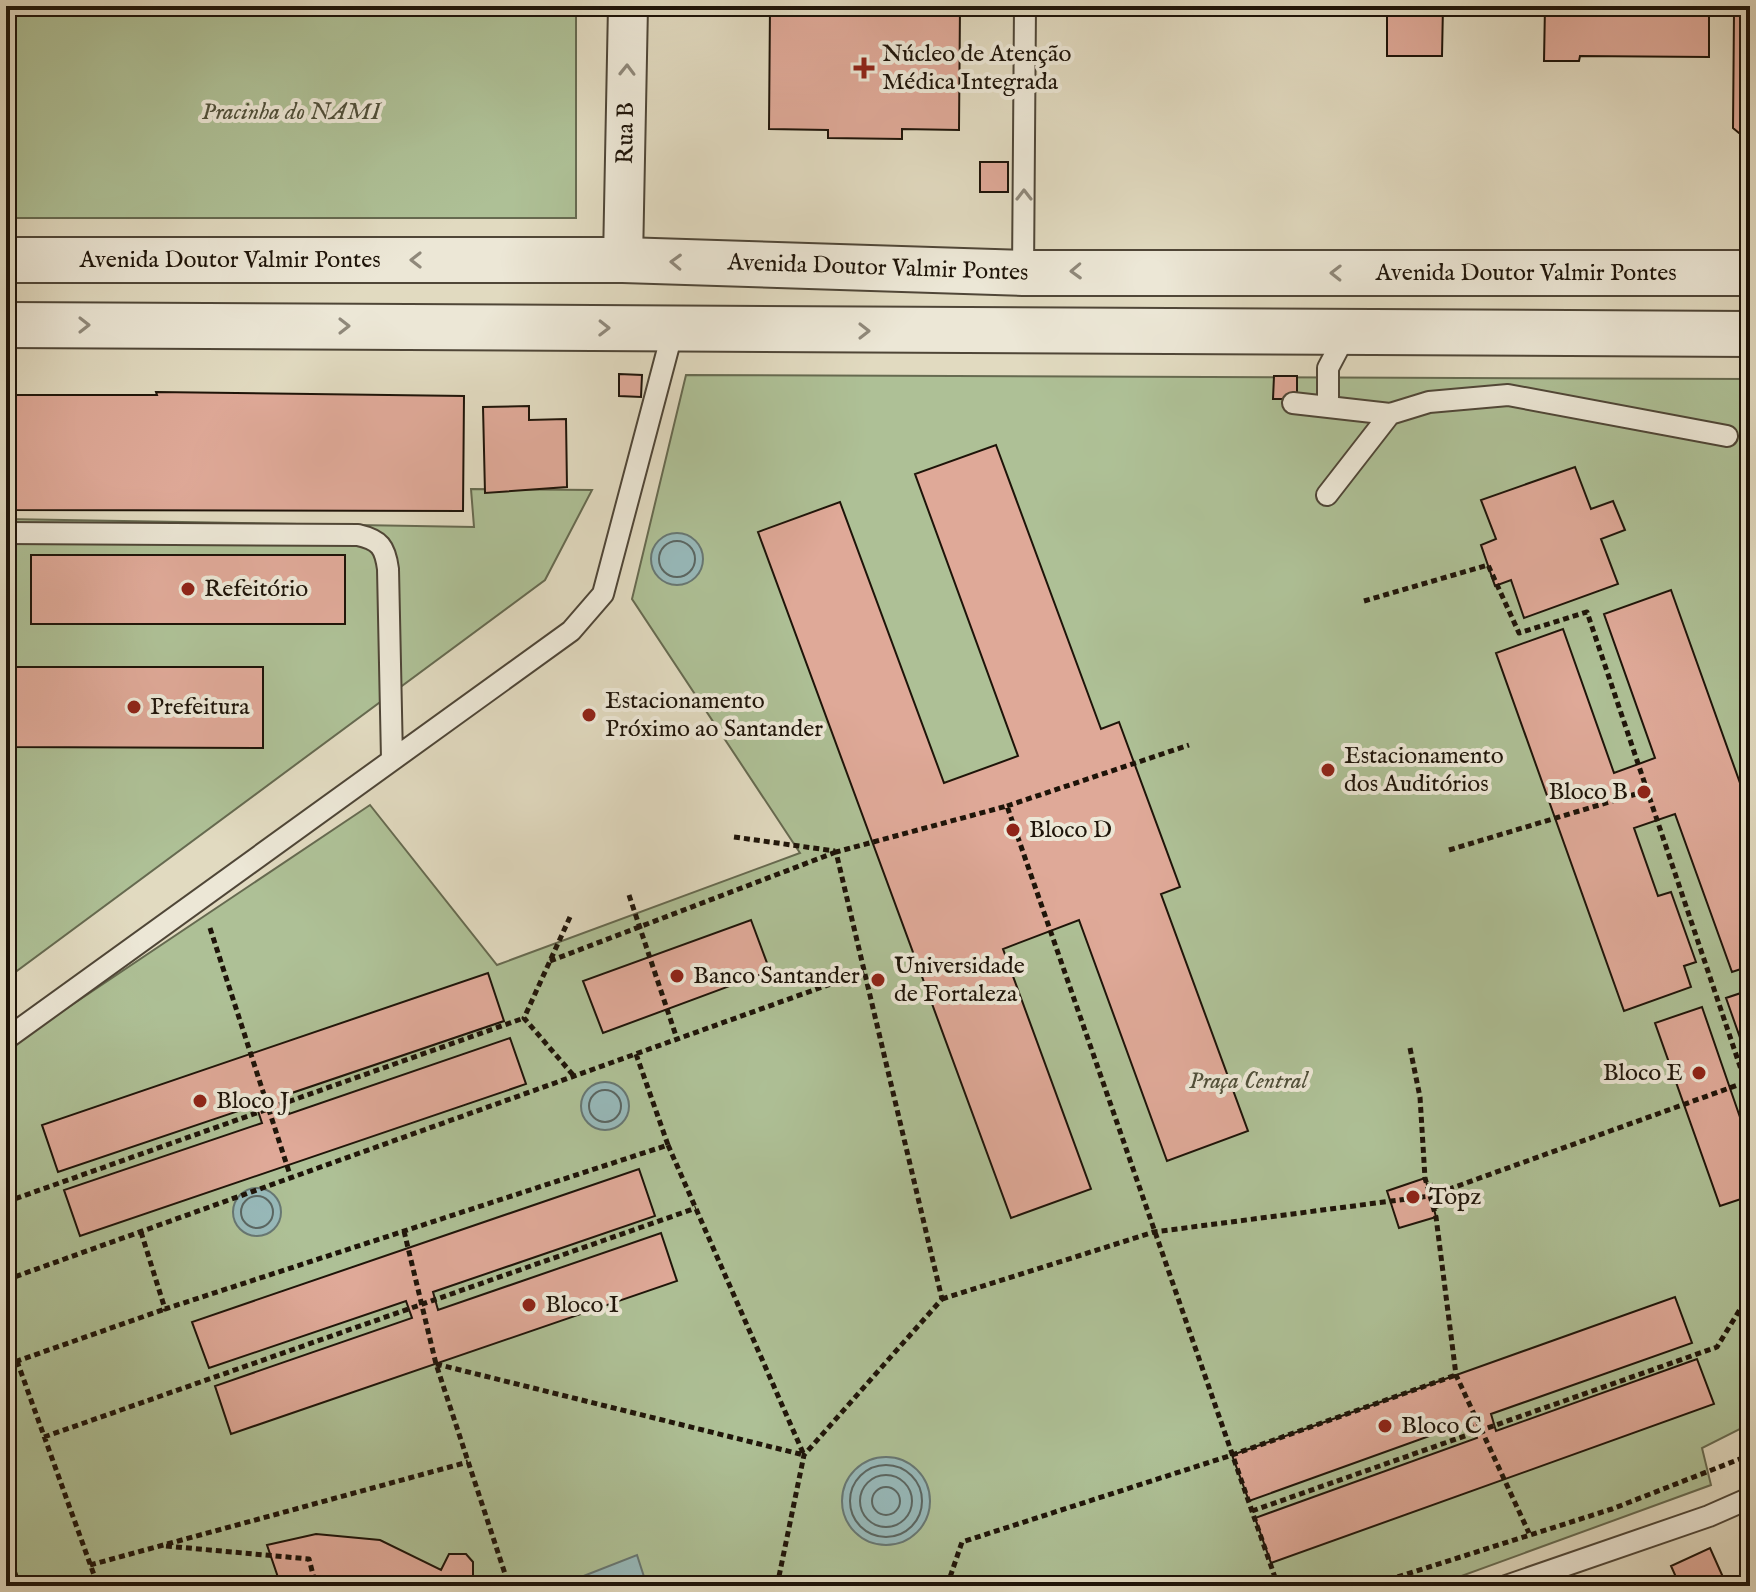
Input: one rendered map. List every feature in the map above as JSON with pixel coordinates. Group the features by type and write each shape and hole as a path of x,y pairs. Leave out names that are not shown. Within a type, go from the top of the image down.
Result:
{"street":[{"name":"Rua B","path":"623,260 628,6"},
{"name":"Avenida Doutor Valmir Pontes","path":"6,260 623,260 1023,273 1750,273"},
{"path":"6,325 1750,334"}],"lane":[{"path":"1023,273 1025,6"},
{"path":"6,1039 559,640 603,594 673,330"},
{"path":"1328,406 1328,368 1347,332"},
{"path":"1293,403 1390,414 1452,398 1508,395 1727,436"},
{"path":"1327,495 1390,414"},
{"path":"6,533 358,535 375,539 385,549 388,569 392,759"},
{"path":"1506,1586 1750,1498 1750,1509"}],"path":[{"path":"1364,601 1488,565 1519,633 1587,612 1750,1096"},
{"path":"550,961 836,852 1007,806 1189,745"},
{"path":"1449,850 1646,791"},
{"path":"1007,806 1278,1586"},
{"path":"734,837 836,852"},
{"path":"836,852 942,1299"},
{"path":"629,895 677,1039"},
{"path":"200,899 291,1178"},
{"path":"6,1202 524,1018 570,917"},
{"path":"6,1280 864,972"},
{"path":"524,1018 574,1076"},
{"path":"1410,1048 1420,1097 1425,1178 1456,1375 1529,1533"},
{"path":"636,1054 668,1145 804,1455"},
{"path":"777,1586 804,1455 942,1299 1154,1232 1430,1196 1746,1082"},
{"path":"6,1365 165,1309 668,1145"},
{"path":"44,1437 696,1208"},
{"path":"141,1231 165,1309"},
{"path":"404,1231 436,1364 509,1586"},
{"path":"1252,1511 1483,1433 1717,1347 1750,1293"},
{"path":"17,1361 98,1586"},
{"path":"436,1364 804,1455"},
{"path":"947,1586 962,1542 1232,1455 1456,1375"},
{"path":"1369,1586 1612,1509 1750,1455"},
{"path":"90,1565 468,1462"},
{"path":"163,1545 309,1559 316,1586"}],"green space":[{"name":"Pracinha do NAMI","path":"6,6 576,6 576,218 6,218"},
{"name":"Praça Central","path":"686,375 1750,379 1750,1424 1702,1448 1711,1485 1434,1586 6,1586 6,1049 370,805 497,965 800,853 632,599"},
{"path":"471,489 592,490 545,580 6,979 6,519 474,527"}],"water":[{"path":"677,533 695,541 703,559 695,577 677,585 659,577 651,559 659,541"},
{"path":"605,1082 622,1089 629,1106 622,1123 605,1130 588,1123 581,1106 588,1089"},
{"path":"257,1188 266,1189 274,1195 280,1203 280,1221 274,1229 266,1235 257,1236 248,1235 240,1229 234,1221 233,1212 234,1203 240,1195 248,1189"},
{"path":"886,1457 903,1461 917,1470 926,1484 930,1501 926,1518 917,1532 903,1541 886,1545 869,1541 855,1532 846,1518 842,1501 846,1484 855,1470 869,1461"},
{"path":"637,1555 647,1586 558,1586"}],"building":[{"name":"Núcleo de Atenção Médica Integrada","path":"770,6 960,6 959,130 902,129 902,139 828,138 828,130 769,129"},
{"path":"1387,6 1443,6 1442,56 1387,56"},
{"path":"1545,6 1750,6 1750,133 1739,133 1733,128 1734,13 1709,13 1709,57 1580,56 1579,61 1544,61"},
{"path":"980,162 1008,162 1008,192 980,192"},
{"path":"619,374 642,375 641,397 619,396"},
{"path":"1274,376 1297,376 1297,399 1273,399"},
{"path":"156,392 464,396 463,511 6,510 6,395 157,395"},
{"path":"529,406 529,420 566,419 567,487 485,493 483,407"},
{"name":"Bloco D","path":"996,445 1101,729 1119,722 1180,887 1161,894 1248,1131 1167,1161 1079,920 1003,949 1091,1189 1011,1218 758,532 840,502 944,783 1018,756 915,474"},
{"path":"1575,467 1591,509 1613,501 1625,530 1601,539 1618,584 1524,618 1511,580 1495,586 1481,545 1496,539 1481,500"},
{"name":"Refeitório","path":"31,555 345,555 345,624 31,624"},
{"name":"Bloco B","path":"1671,590 1750,811 1750,966 1732,972 1675,814 1634,828 1658,896 1671,892 1696,962 1684,966 1691,987 1624,1011 1496,653 1563,629 1614,773 1655,758 1604,614"},
{"name":"Prefeitura","path":"6,667 263,667 263,748 6,747"},
{"name":"Banco Santander","path":"751,920 770,971 603,1033 583,981"},
{"name":"Bloco J","path":"488,973 504,1021 283,1096 289,1114 510,1038 526,1084 80,1236 64,1190 262,1123 256,1105 58,1172 42,1125"},
{"name":"Bloco E","path":"1750,990 1750,1066 1726,998"},
{"name":"Bloco E","path":"1702,1007 1743,1126 1750,1123 1750,1196 1720,1206 1655,1023"},
{"name":"Bloco I","path":"639,1169 655,1216 433,1292 438,1310 661,1233 677,1281 231,1434 215,1386 412,1318 406,1301 209,1368 192,1322"},
{"name":"Topz","path":"1425,1178 1427,1185 1432,1184 1439,1207 1434,1209 1436,1217 1399,1228 1387,1191"},
{"name":"Bloco C","path":"1675,1297 1692,1343 1491,1414 1496,1431 1697,1359 1714,1404 1271,1563 1255,1518 1477,1438 1471,1421 1249,1501 1232,1455"},
{"path":"316,1534 380,1540 441,1570 449,1554 466,1554 473,1562 473,1577 483,1586 281,1586 267,1545"},
{"path":"6,1543 21,1586 6,1586"},
{"path":"1710,1548 1727,1586 1680,1586 1671,1566"}],"place":[{"name":"Núcleo de Atenção Médica Integrada","path":"864,68"},
{"name":"Refeitório","path":"188,589"},
{"name":"Prefeitura","path":"134,707"},
{"name":"Estacionamento Próximo ao Santander","path":"589,715"},
{"name":"Estacionamento dos Auditórios","path":"1328,770"},
{"name":"Bloco B","path":"1644,792"},
{"name":"Bloco D","path":"1013,830"},
{"name":"Banco Santander","path":"677,976"},
{"name":"Universidade de Fortaleza","path":"878,980"},
{"name":"Bloco E","path":"1699,1073"},
{"name":"Bloco J","path":"200,1101"},
{"name":"Topz","path":"1413,1197"},
{"name":"Bloco I","path":"529,1305"},
{"name":"Bloco C","path":"1385,1426"}]}
